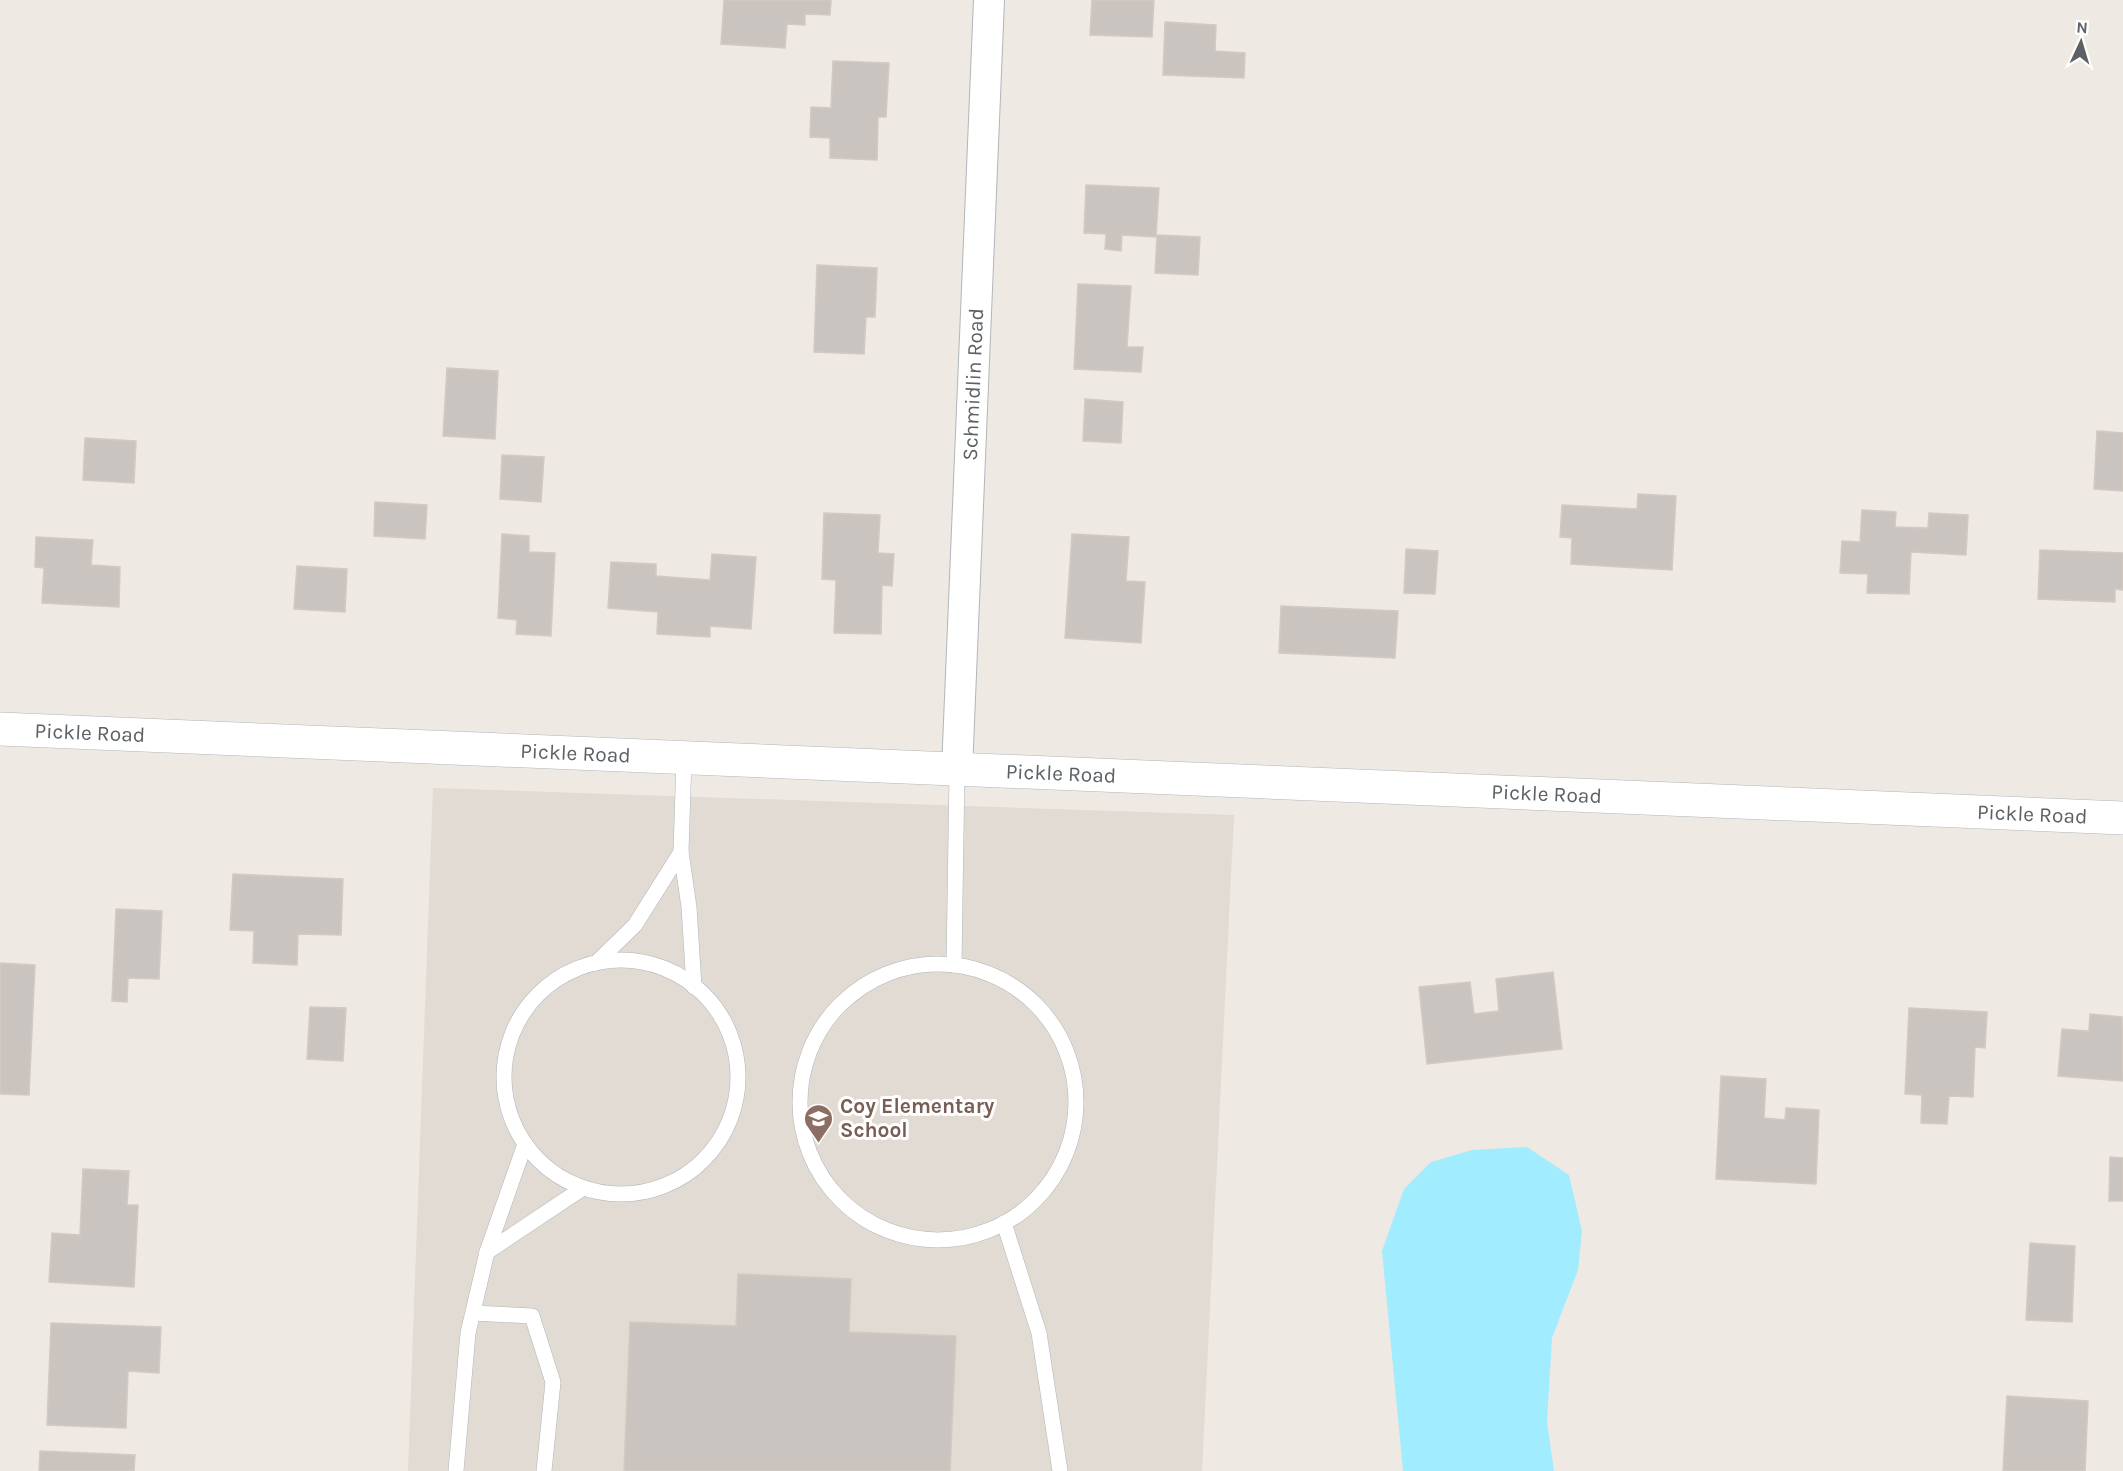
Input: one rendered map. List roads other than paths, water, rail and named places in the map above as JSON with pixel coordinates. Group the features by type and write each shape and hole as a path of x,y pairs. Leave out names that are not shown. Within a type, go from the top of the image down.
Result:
{"street":[{"name":"Schmidlin Road","path":"957,770 989,0"},
{"name":"Pickle Road","path":"0,729 2123,818"}],"lane":[{"path":"684,758 681,852 689,907 694,987"},
{"path":"954,965 957,770"},
{"path":"596,963 635,925 681,852"},
{"path":"631,960 669,970 694,987 703,992 726,1025 738,1064 735,1103 720,1140 693,1170 657,1188 620,1194 583,1188 550,1170 525,1144 508,1110 503,1072 510,1036 528,1003 556,978 596,963 631,960"},
{"path":"954,965 999,977 1036,1004 1063,1042 1076,1085 1074,1130 1058,1172 1029,1207 991,1231 946,1241 901,1236 860,1217 827,1185 806,1146 800,1101 807,1056 830,1016 865,984 908,968 954,965"},
{"path":"456,1471 468,1333 487,1252 525,1144"},
{"path":"487,1252 583,1188"},
{"path":"1005,1222 1039,1334 1060,1471"},
{"path":"473,1313 532,1316 553,1382 544,1471"}],"water":[{"path":"1527,1147 1569,1175 1582,1231 1578,1270 1552,1338 1547,1422 1554,1471 1403,1471 1382,1251 1404,1189 1431,1162 1472,1150"}],"place":[{"name":"Coy Elementary School","path":"819,1144"}]}
